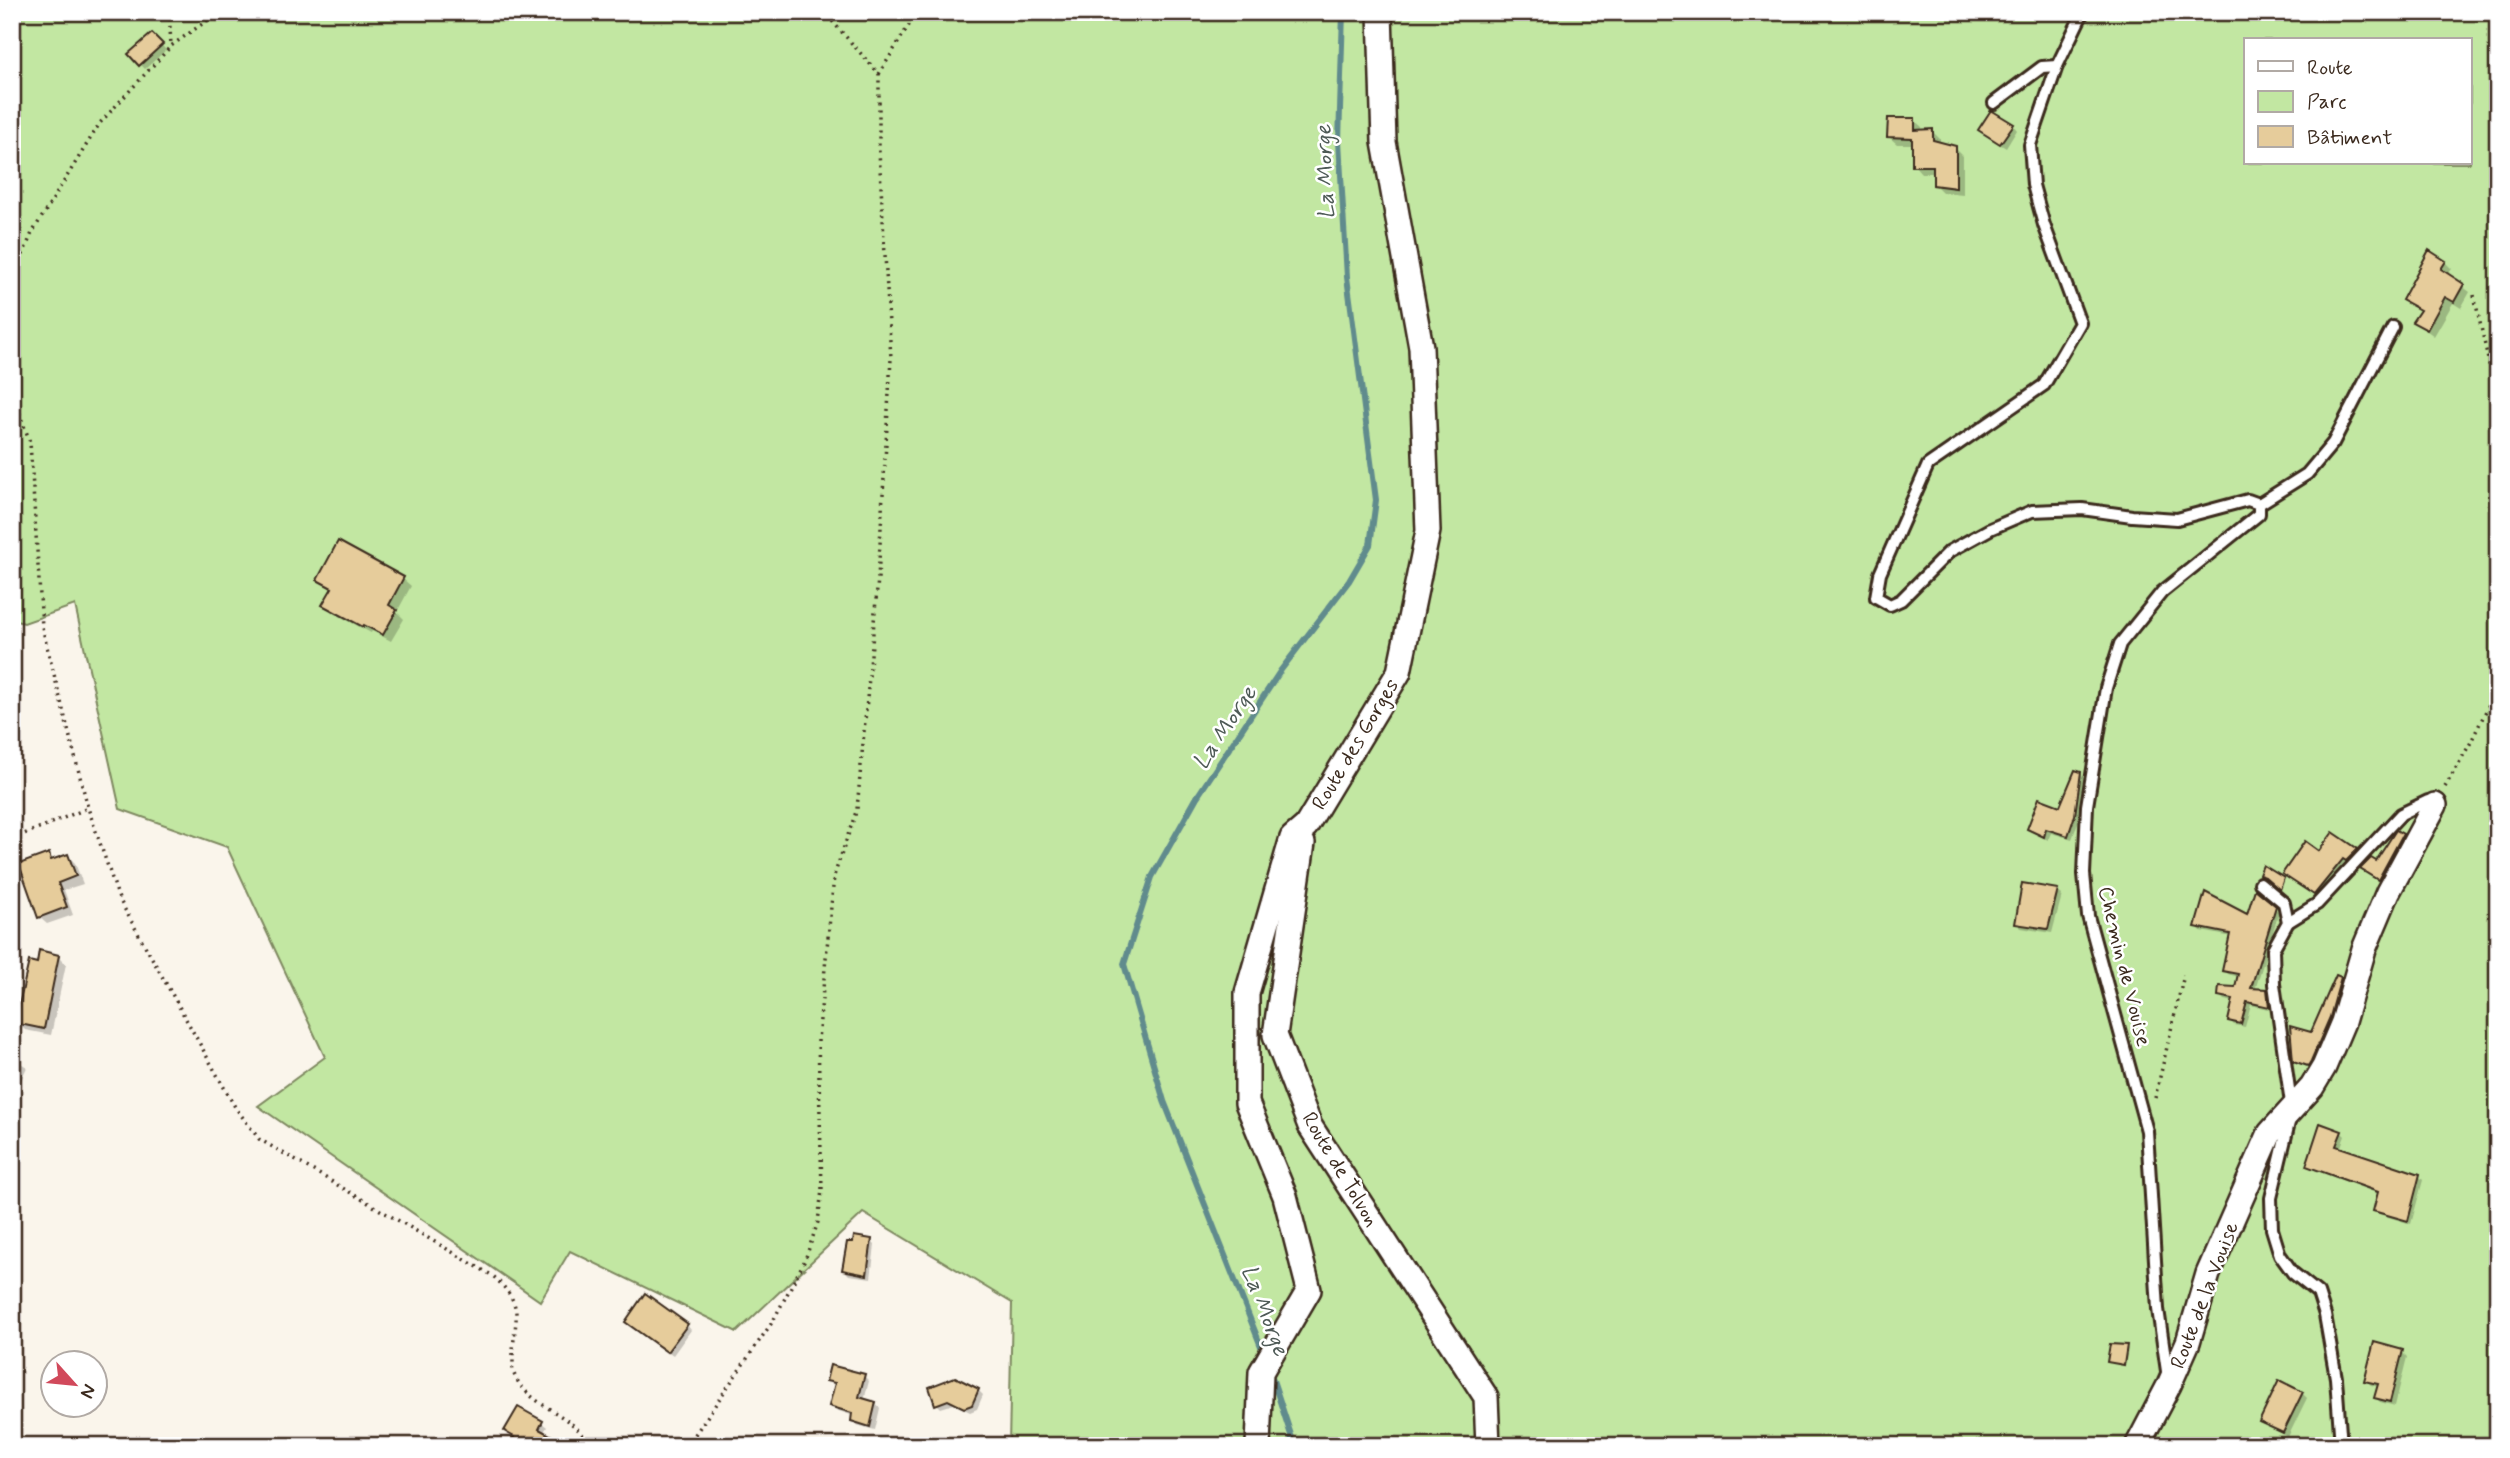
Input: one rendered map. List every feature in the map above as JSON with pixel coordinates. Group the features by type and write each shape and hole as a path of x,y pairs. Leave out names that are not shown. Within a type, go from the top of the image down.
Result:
{"street":[{"name":"Route des Gorges","path":"1258,1446 1261,1372 1309,1290 1285,1196 1247,1103 1247,993 1292,838 1306,826 1399,672 1428,531 1421,346 1384,142 1380,12"},
{"name":"Route de la Vouise","path":"2137,1446 2188,1342 2208,1274 2270,1133 2312,1087 2324,1067 2343,1022 2364,949 2388,892 2435,804"},
{"name":"Route de Tolvon","path":"1306,826 1275,1035 1310,1126 1486,1396 1488,1446"}],"lane":[{"path":"2083,12 2057,66 2029,145 2033,185 2044,225 2080,323 2044,385 1928,465 1880,574 1876,597 1890,605 1901,600 1950,551 1990,529 2032,511 2082,509 2177,519 2248,500 2259,504 2307,474 2333,443 2393,327"},
{"path":"1994,103 2042,67 2057,66"},
{"name":"Chemin de Vouise","path":"2169,1385 2158,1309 2147,1131 2088,916 2084,874 2087,806 2106,688 2120,644 2162,592 2259,514 2259,504"},
{"path":"2341,1446 2336,1378 2325,1315 2318,1293 2292,1273 2280,1255 2273,1229 2271,1198 2292,1110 2274,984 2273,949 2288,922 2317,904 2401,814 2428,801 2435,804"},
{"path":"2260,883 2284,903 2288,922"}],"path":[{"path":"169,12 171,46"},
{"path":"12,281 32,233 100,123 171,46 219,12"},
{"path":"824,12 879,74"},
{"path":"687,1446 773,1321 805,1260 818,1222 821,1190 818,1040 834,876 857,809 878,578 891,359 879,151 879,74 917,12"},
{"path":"2474,295 2498,405"},
{"path":"12,393 30,442 42,626 88,808 118,899 235,1107 260,1139 492,1276 507,1289 516,1305 517,1322 512,1344 513,1374 522,1388 565,1418 585,1436 590,1446"},
{"path":"2435,804 2470,744 2498,686"},
{"path":"12,839 88,808"},
{"path":"2147,1131 2184,975"}],"green space":[{"path":"12,12 2498,12 2498,1446 1009,1446 1012,1303 863,1213 737,1332 570,1251 540,1301 258,1106 325,1057 227,847 120,809 75,605 24,623 12,620"}],"building":[{"path":"152,33 163,44 139,66 128,54"},
{"path":"1991,110 2014,124 2000,144 1978,130"},
{"path":"1888,118 1915,118 1915,130 1933,129 1933,140 1956,146 1956,188 1933,185 1933,166 1912,166 1912,138 1887,137"},
{"path":"2429,250 2446,261 2441,269 2464,284 2454,302 2445,297 2427,330 2412,322 2420,310 2402,300"},
{"path":"338,541 404,577 389,605 397,610 383,635 322,605 332,588 317,580"},
{"path":"2075,770 2081,772 2075,815 2068,836 2046,829 2044,837 2027,829 2039,798 2060,806"},
{"path":"2396,830 2403,834 2378,880 2360,869 2371,858 2376,861"},
{"path":"2333,832 2358,849 2346,861 2343,859 2314,895 2282,874 2305,841 2319,851"},
{"path":"49,853 51,860 68,854 76,876 58,883 67,907 38,918 19,864"},
{"path":"2263,865 2284,878 2280,890 2259,875"},
{"path":"2022,883 2058,889 2048,929 2015,924"},
{"path":"2255,889 2276,906 2251,988 2267,989 2269,1007 2247,1002 2241,1024 2228,1021 2233,999 2218,996 2219,986 2235,987 2238,974 2222,971 2230,934 2195,927 2205,892 2247,914"},
{"path":"39,950 59,955 44,1029 15,1023 29,961 37,963"},
{"path":"2336,975 2341,977 2330,1017 2311,1061 2308,1066 2293,1061 2290,1026 2311,1032"},
{"path":"2320,1123 2342,1131 2336,1146 2420,1174 2408,1221 2373,1211 2378,1192 2306,1166"},
{"path":"854,1236 872,1239 867,1275 842,1270 847,1242 853,1242"},
{"path":"645,1293 688,1324 667,1352 625,1322"},
{"path":"2374,1342 2403,1350 2390,1402 2374,1398 2378,1384 2364,1381"},
{"path":"2110,1344 2127,1345 2124,1365 2107,1362"},
{"path":"830,1365 865,1374 859,1397 876,1402 870,1427 851,1421 852,1413 829,1406 835,1383 826,1381"},
{"path":"955,1377 979,1389 972,1405 964,1408 948,1400 935,1405 929,1387"},
{"path":"2279,1380 2303,1392 2283,1433 2259,1422"},
{"path":"518,1407 543,1421 539,1429 570,1446 509,1446 514,1437 504,1431"}],"waterway":[{"name":"La Morge","path":"1264,1354 1164,1101 1124,964 1152,877 1197,797 1281,670 1349,581 1370,545 1376,500 1347,277 1339,141 1343,12"},
{"name":"La Morge","path":"1270,1371 1292,1438 1290,1446"}]}
